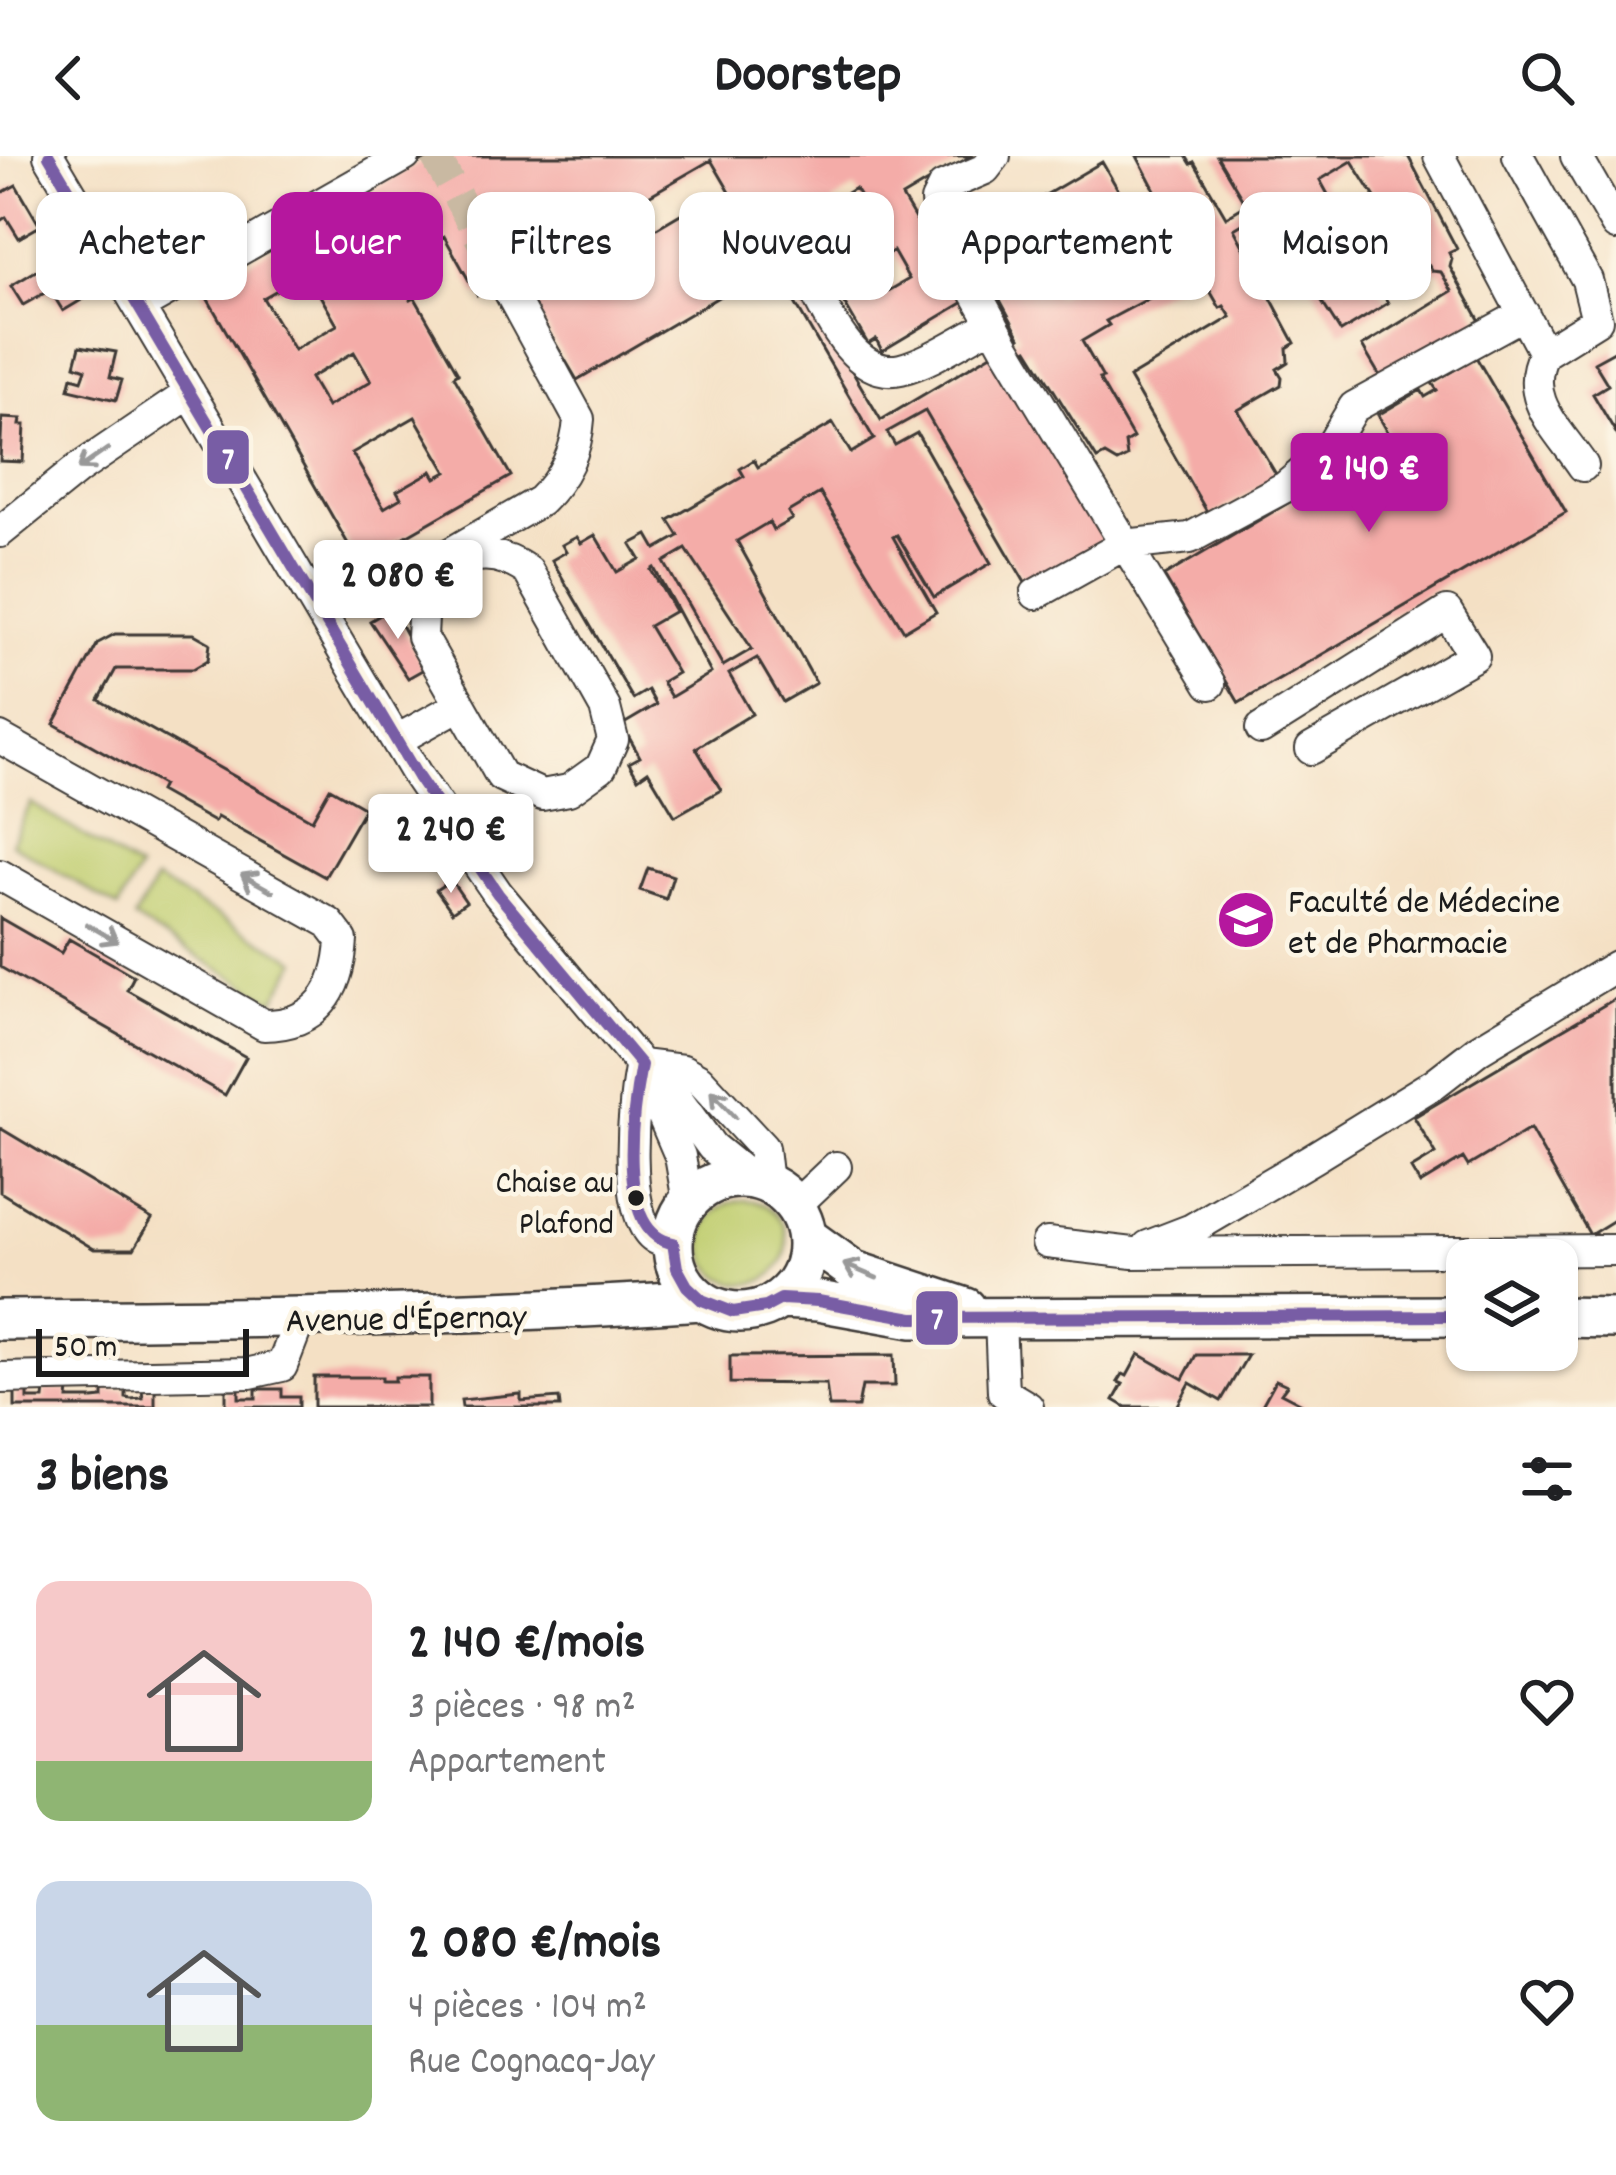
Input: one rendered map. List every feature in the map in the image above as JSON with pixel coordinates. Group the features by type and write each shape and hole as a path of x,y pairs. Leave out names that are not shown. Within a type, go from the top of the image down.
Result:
{"main road":[{"path":"780,1201 802,1271 781,1299 766,1307 733,1312 701,1300 677,1268 675,1228 688,1202 716,1182 780,1201 854,1270 1000,1318"},
{"path":"595,1308 643,1276 673,1246"},
{"path":"781,1299 913,1318 1446,1316"},
{"name":"Avenue d'Épernay","path":"0,1320 299,1319 701,1300"},
{"path":"1578,1317 1616,1318"}],"street":[{"path":"49,156 397,740 498,894 641,1065 674,1095 712,1147 780,1201 836,1167"},
{"path":"139,307 405,156"},
{"path":"995,156 985,169 943,188 936,201 939,227 1210,684"},
{"path":"1439,156 1544,353"},
{"path":"1518,156 1607,314 1544,353 1535,370 1535,395 1583,466"},
{"path":"1576,156 1616,225"},
{"path":"379,595 540,501 561,482 580,419 514,300"},
{"path":"822,300 849,348 875,370 901,368 993,324"},
{"path":"1036,594 1124,544 1190,538 1286,487 1328,451 1354,407 1523,314"},
{"path":"0,532 78,469 190,393"},
{"path":"486,553 507,556 528,571 605,708 613,740 601,767 569,790 542,795 502,776 460,705 422,637 424,599 436,565 486,553"},
{"path":"1261,728 1447,612 1474,656 1311,749"},
{"path":"397,740 460,705"},
{"path":"0,738 329,923 343,940 340,966 313,1014 287,1025 264,1024 0,875"},
{"path":"1133,1252 1192,1229 1313,1158 1435,1083 1479,1049 1616,967"},
{"path":"641,1065 680,1156 688,1202"},
{"path":"641,1065 634,1094 632,1147 639,1207 654,1238 673,1246"},
{"path":"1047,1243 1133,1252 1616,1250"},
{"path":"1000,1318 1012,1402"},
{"path":"0,1378 250,1373 282,1366 299,1319"}],"green space":[{"path":"31,803 139,870 118,908 11,843"},
{"path":"156,880 297,961 274,1001 134,919"},
{"path":"745,1200 775,1212 787,1242 775,1272 745,1284 715,1272 703,1242 715,1212"}],"building":[{"path":"432,156 971,156 902,197 918,224 918,300 964,302 882,351 876,339 868,344 842,300 894,300 894,288 909,279 894,253 894,192 857,192 855,188 848,192 730,192 711,160 655,192 467,192 467,277 444,236 443,192 370,192"},
{"path":"1137,156 1186,156 1211,192 1156,192"},
{"path":"1217,156 1408,156 1427,192 1372,192 1352,161 1320,180 1327,192 1239,193"},
{"path":"1102,162 1119,192 1051,192"},
{"path":"16,185 36,219 36,228 19,238 6,217 0,221 0,194"},
{"path":"1215,198 1226,217 1239,209 1239,226 1234,229 1239,238 1239,300 1272,300 1295,343 1287,348 1288,362 1277,369 1281,385 1238,410 1277,476 1210,517 1129,378 1231,317 1224,306 1220,308 1215,299"},
{"path":"1431,200 1457,249 1449,253 1450,267 1480,321 1381,378 1362,346 1452,291 1441,272 1432,271"},
{"path":"679,215 679,300 713,300 577,380 531,302 655,300 655,229"},
{"path":"271,249 271,293 263,298 294,350 337,325 323,300 416,300 511,476 359,563 208,300 247,300 247,263","holes":["354,352 371,381 327,407 310,378","415,417 447,472 436,478 432,471 397,491 401,498 384,508 352,453"]},
{"path":"36,271 36,298 23,305 11,286"},
{"path":"56,300 81,300 63,311"},
{"path":"793,300 810,300 881,420 1020,337 1000,300 1146,300 1106,321 1109,325 1082,341 1133,438 1125,443 1127,457 1117,462 1105,455 1097,459 1028,349 1004,363 1107,539 1027,586 925,411 887,432 895,445 917,433 991,563 934,597 897,535 893,537 936,612 904,631 820,493 788,512 792,519 773,530 769,522 737,541 816,683 783,702 757,658 729,674 752,714 696,748 721,790 675,816 648,771 638,778 629,763 640,757 622,725 656,705 648,690 633,699 552,560 566,552 562,545 595,535 617,572 640,559 631,544 648,535 656,549 679,536 669,520 744,476 740,469 754,460 758,467 833,423 851,453 874,439","holes":["686,549 752,649 723,666 664,562","654,568 711,673 671,697 662,682 677,673 649,626 675,611"]},
{"path":"1321,300 1386,300 1388,303 1341,332"},
{"path":"80,346 116,352 110,377 122,380 116,400 69,389 72,377 82,380 86,369 75,365"},
{"path":"1616,350 1616,433 1593,394 1608,385 1594,362"},
{"path":"1476,357 1566,512 1239,703 1164,576 1393,441 1378,415 1421,390 1425,397 1437,390 1432,383"},
{"path":"2,418 21,419 20,425 25,425 23,462 0,461"},
{"path":"392,608 424,669 408,678 370,621"},
{"path":"115,634 194,634 210,643 208,660 193,669 116,669 99,700 312,820 330,788 365,808 325,877 159,791 162,785 54,724 98,643"},
{"path":"648,868 673,876 666,899 640,890"},
{"path":"451,880 466,902 452,912 436,890"},
{"path":"0,918 61,953 69,939 134,976 127,990 246,1057 225,1095 0,967"},
{"path":"1616,998 1616,1219 1590,1235 1530,1129 1468,1166 1463,1158 1420,1184 1411,1169 1436,1154 1414,1117"},
{"path":"0,1128 152,1219 134,1249 94,1249 0,1192"},
{"path":"1139,1354 1183,1379 1196,1355 1248,1355 1221,1401 1190,1383 1177,1407 1126,1407 1114,1400 1123,1384 1118,1382 1123,1374 1127,1376"},
{"path":"894,1355 895,1386 862,1386 858,1407 829,1407 826,1384 730,1383 730,1356"},
{"path":"314,1377 395,1381 395,1377 429,1377 429,1407 314,1407"},
{"path":"1276,1380 1287,1385 1281,1393 1308,1407 1261,1407"},
{"path":"155,1389 155,1407 15,1407 15,1390 28,1390 28,1399 44,1399 45,1390 69,1390 68,1399 93,1399 103,1398 103,1390 126,1390 126,1398 131,1399 143,1398 142,1390"},
{"path":"226,1389 239,1389 239,1398 256,1398 256,1389 282,1389 282,1397 299,1397 299,1407 226,1407"},
{"path":"521,1394 521,1401 559,1398 560,1407 462,1407 461,1400"}],"tunnel":[{"path":"435,156 467,214"}],"transit line":[{"name":"7","path":"49,156 418,777 498,894 641,1065 632,1137 635,1194 642,1217 654,1234 673,1243 677,1268 702,1300 733,1312 766,1307 781,1299 913,1318 1446,1316"}],"place":[{"name":"Faculté de Médecine et de Pharmacie","path":"1246,920"},
{"name":"Chaise au Plafond","path":"636,1198"}]}
